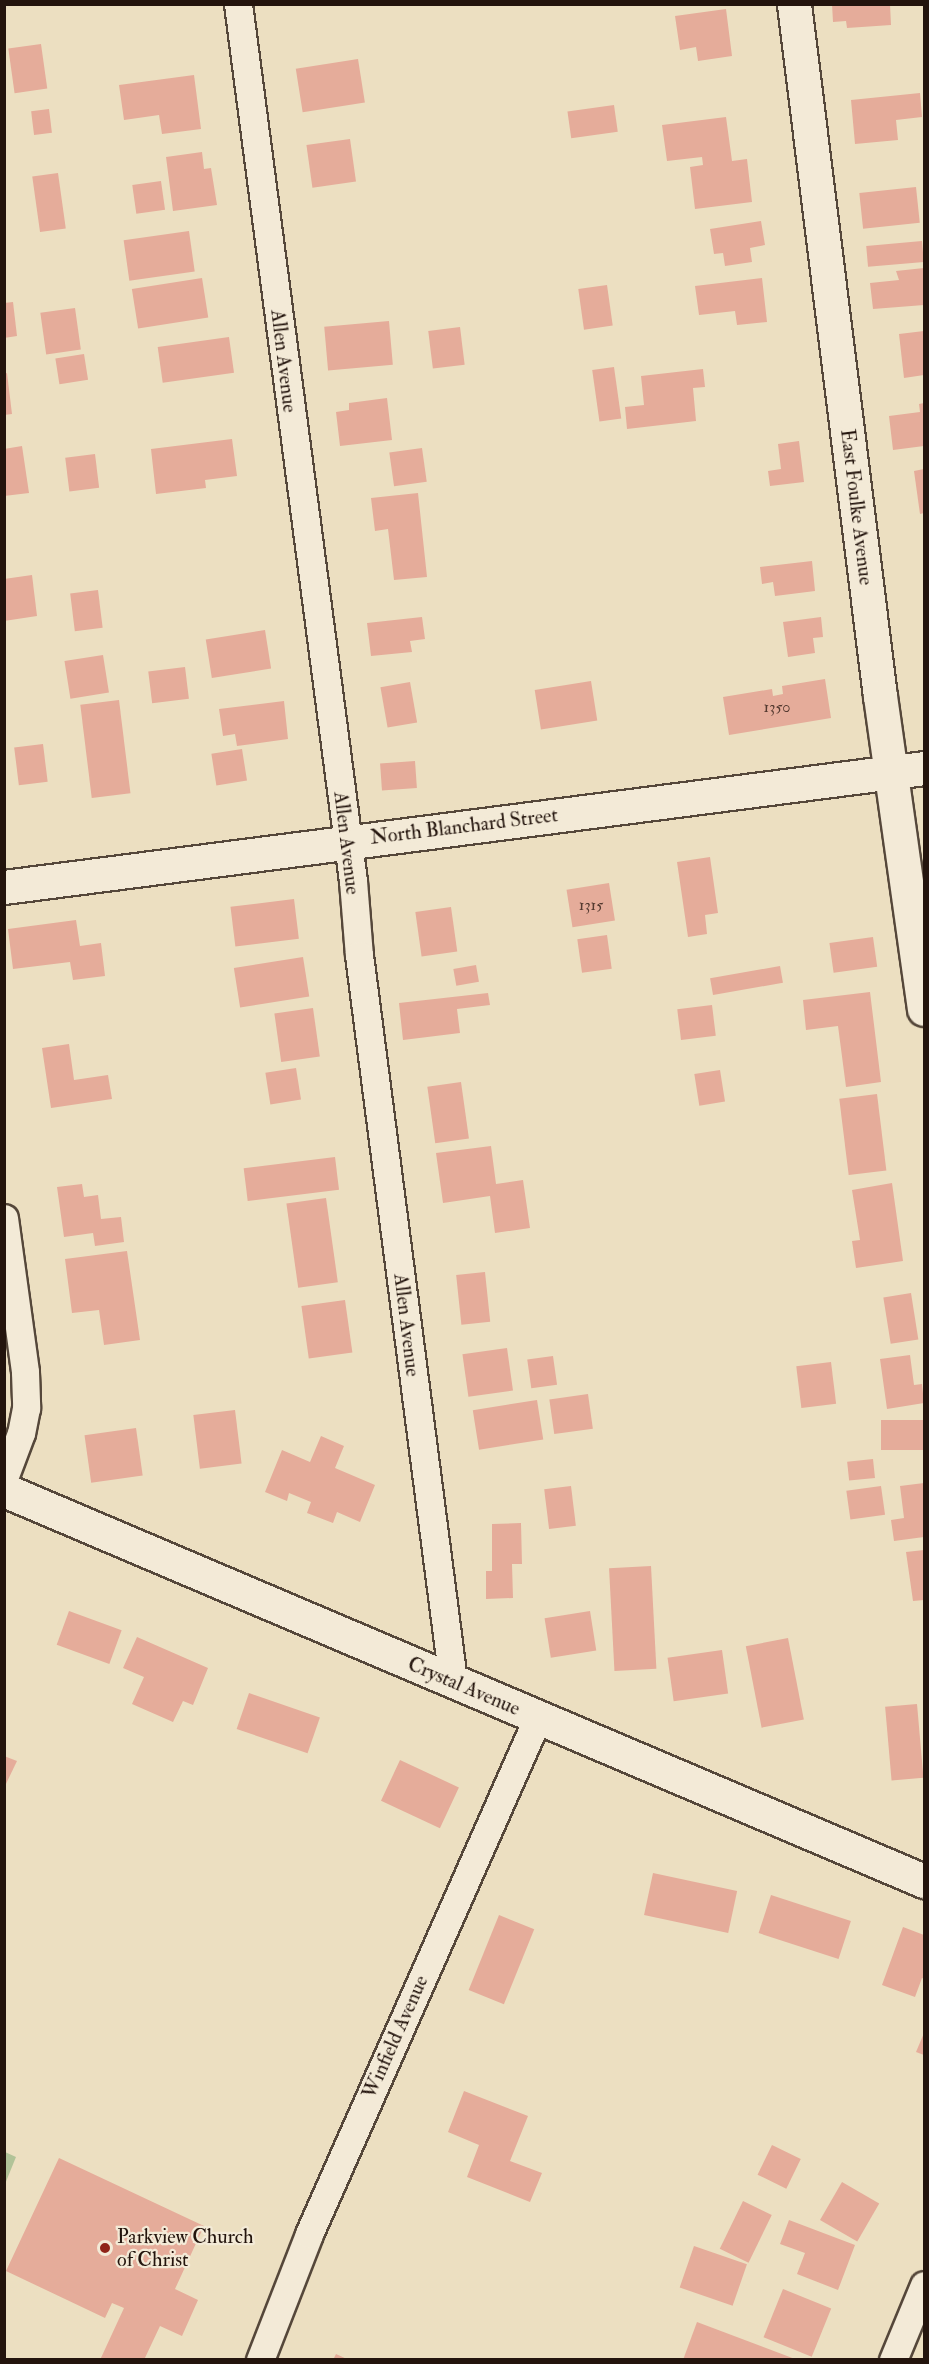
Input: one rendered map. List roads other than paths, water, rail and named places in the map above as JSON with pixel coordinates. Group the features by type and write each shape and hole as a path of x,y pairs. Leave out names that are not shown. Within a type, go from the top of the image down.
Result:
{"street":[{"name":"Allen Avenue","path":"238,4 348,841 358,955 453,1681"},
{"name":"East Foulke Avenue","path":"794,4 880,696 924,1009"},
{"name":"North Blanchard Street","path":"4,887 924,768"},
{"path":"4,1218 25,1372 26,1408 21,1433 4,1478"},
{"name":"Crystal Avenue","path":"4,1490 924,1881"},
{"name":"Winfield Avenue","path":"260,2360 309,2234 538,1717"},
{"path":"893,2360 924,2285"}],"place":[{"name":"Parkview Church of Christ","path":"105,2248"}]}
